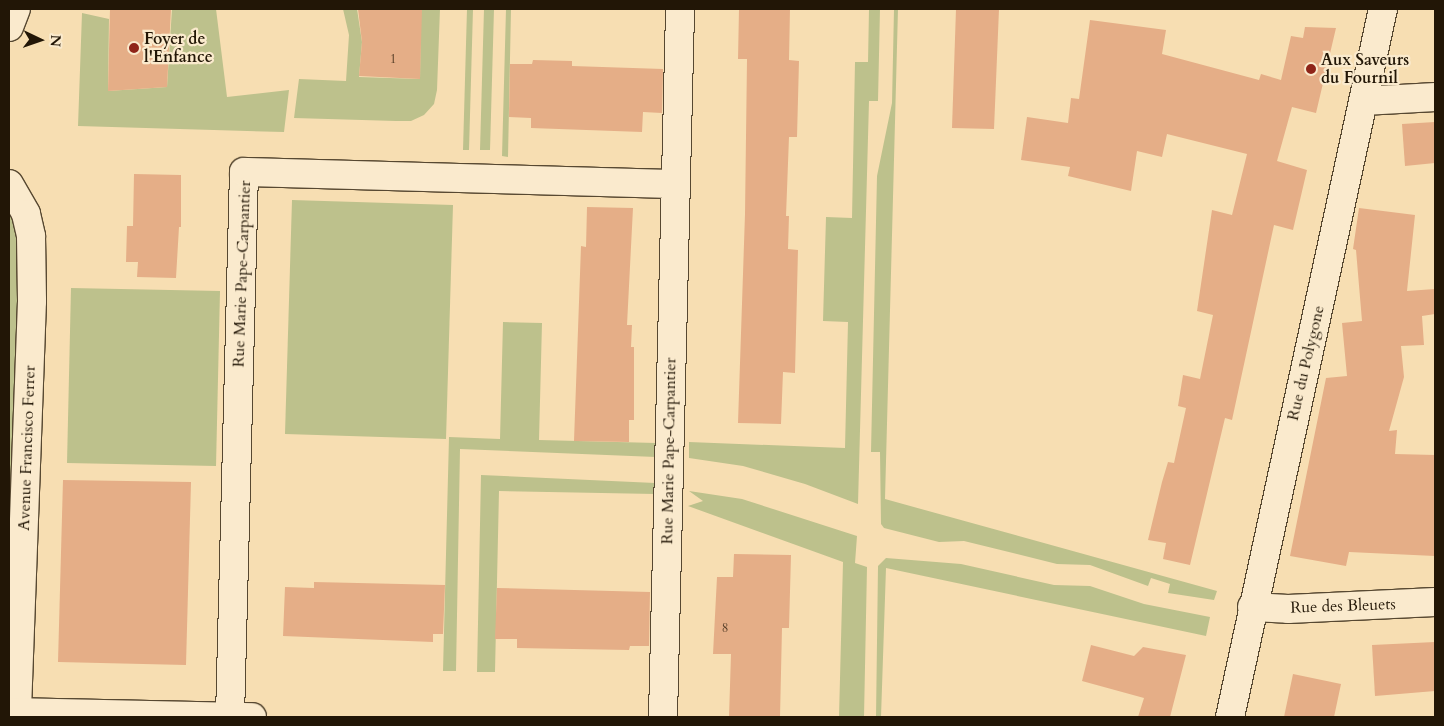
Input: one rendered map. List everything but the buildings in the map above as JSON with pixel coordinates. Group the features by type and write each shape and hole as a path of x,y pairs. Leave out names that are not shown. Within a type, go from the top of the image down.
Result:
{"street":[{"path":"9,27 16,9"},
{"name":"Rue Marie Pape-Carpantier","path":"663,717 680,9"},
{"name":"Rue du Polygone","path":"1230,717 1252,606 1383,9"},
{"path":"1364,101 1435,97"},
{"name":"Rue Marie Pape-Carpantier","path":"230,717 244,172 675,184"},
{"name":"Avenue Francisco Ferrer","path":"9,184 26,214 31,236 32,301 14,714"},
{"name":"Rue des Bleuets","path":"1252,606 1288,609 1435,602"},
{"path":"14,714 252,717"}],"green space":[{"path":"172,9 216,9 227,97 289,90 284,132 78,126 82,13 109,19 108,91 167,87"},
{"path":"343,9 357,9 362,42 359,77 420,79 421,9 440,9 437,90 434,104 424,115 411,121 294,118 299,79 346,81 349,35"},
{"path":"467,9 473,9 469,150 463,150"},
{"path":"484,9 494,9 490,150 480,150"},
{"path":"506,9 511,9 508,157 502,156"},
{"path":"869,9 880,9 878,101 869,101 858,504 805,484 743,466 689,458 689,442 845,448 848,322 823,321 826,217 852,218 855,62 868,62"},
{"path":"894,9 898,9 885,499 1217,591 1214,600 1168,593 1170,584 1151,578 1148,586 1090,565 1057,564 964,541 939,542 884,528 881,524 880,452 871,452 877,176 892,103"},
{"path":"9,184 26,214 9,712"},
{"path":"292,200 453,205 446,439 285,434"},
{"path":"71,288 220,291 216,466 67,463"},
{"path":"503,322 542,323 539,440 656,443 656,457 460,449 456,671 443,671 449,437 500,439"},
{"path":"481,475 655,483 655,494 499,491 495,672 477,672"},
{"path":"689,491 742,499 857,536 855,563 867,567 864,717 839,717 843,562 688,506 703,501"},
{"path":"886,558 961,564 1054,585 1090,586 1144,604 1210,617 1206,636 886,568 881,717 876,717 878,566"}],"place":[{"name":"Foyer de l'Enfance","path":"134,48"},
{"name":"Aux Saveurs du Fournil","path":"1311,69"}]}
